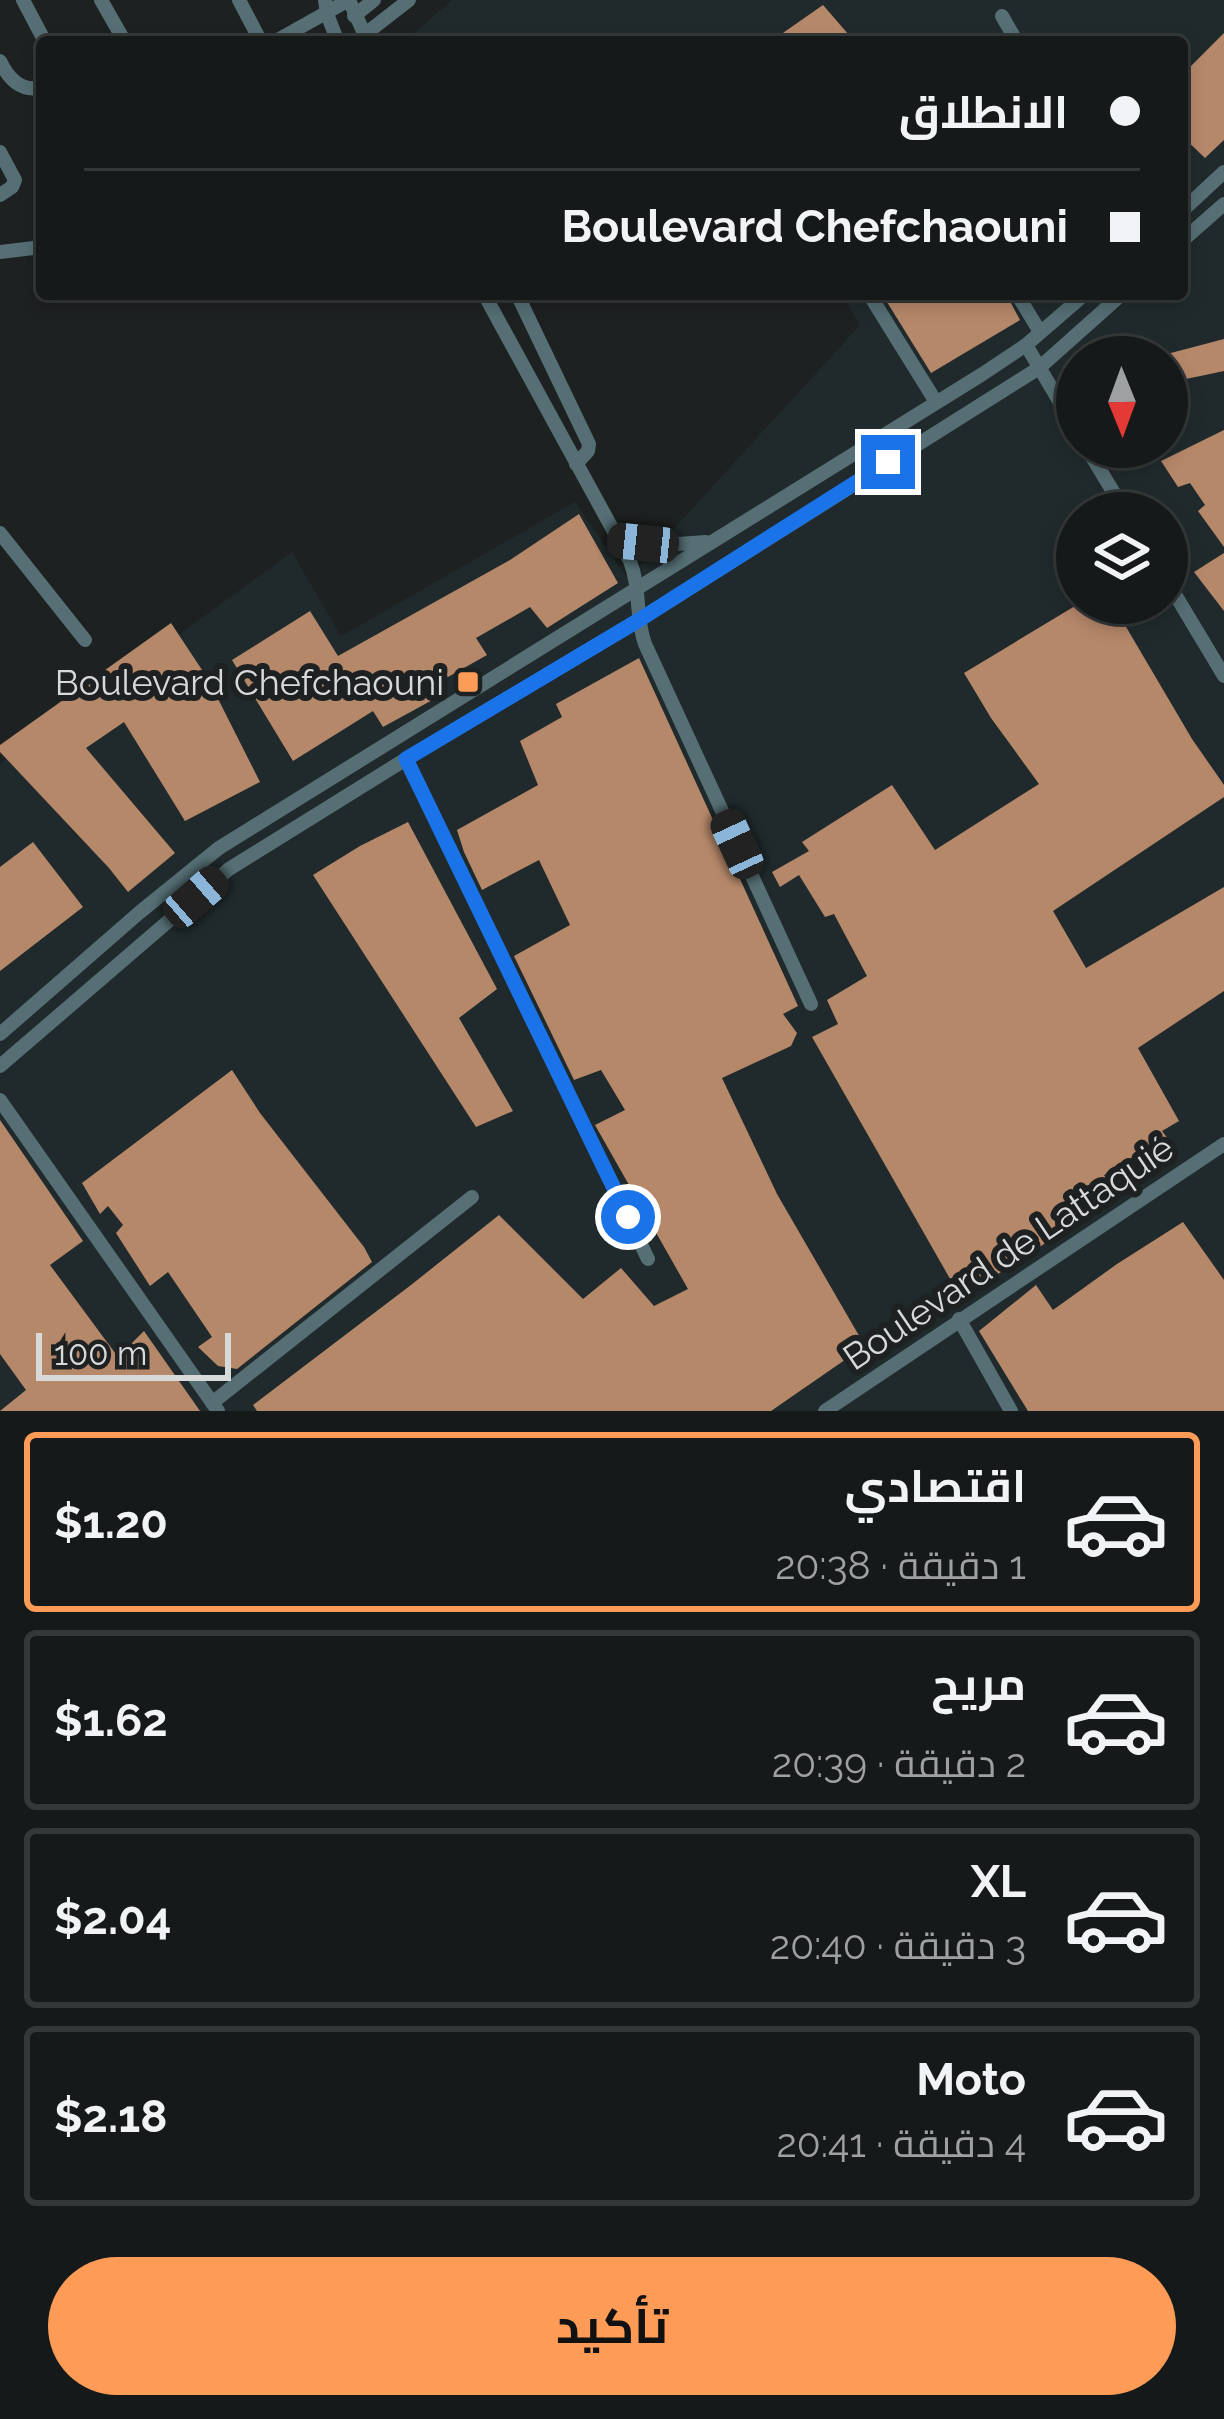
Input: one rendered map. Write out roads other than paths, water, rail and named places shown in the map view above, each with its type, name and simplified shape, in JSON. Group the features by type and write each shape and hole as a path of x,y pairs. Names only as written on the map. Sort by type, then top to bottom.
{"street":[{"path":"22,0 42,36"},
{"path":"101,0 122,36"},
{"path":"239,0 258,36"},
{"path":"283,36 326,7 351,8 374,0"},
{"path":"368,36 409,0"},
{"path":"326,7 336,36"},
{"path":"1002,16 1014,36"},
{"path":"0,61 14,82 36,87"},
{"path":"0,152 15,180 0,195"},
{"path":"1188,205 1224,172"},
{"path":"1188,236 1224,204"},
{"path":"0,252 36,248"},
{"path":"487,300 634,572 645,644 811,1004"},
{"path":"520,300 589,444 576,464"},
{"path":"873,300 936,402"},
{"path":"1024,300 1042,331"},
{"path":"0,1034 219,848 1026,345 1077,300"},
{"path":"0,1066 230,869 639,620 1039,368 1115,300"},
{"path":"1026,345 1056,396"},
{"path":"836,464 850,486"},
{"path":"0,533 85,640"},
{"path":"618,541 712,542"},
{"path":"1188,616 1224,676"},
{"path":"406,759 648,1259"},
{"path":"0,1100 215,1407 472,1197"},
{"name":"Boulevard de Lattaquié","path":"825,1411 1224,1144"},
{"path":"959,1319 1011,1411"}],"place":[{"name":"Boulevard Chefchaouni","path":"468,682"}]}
